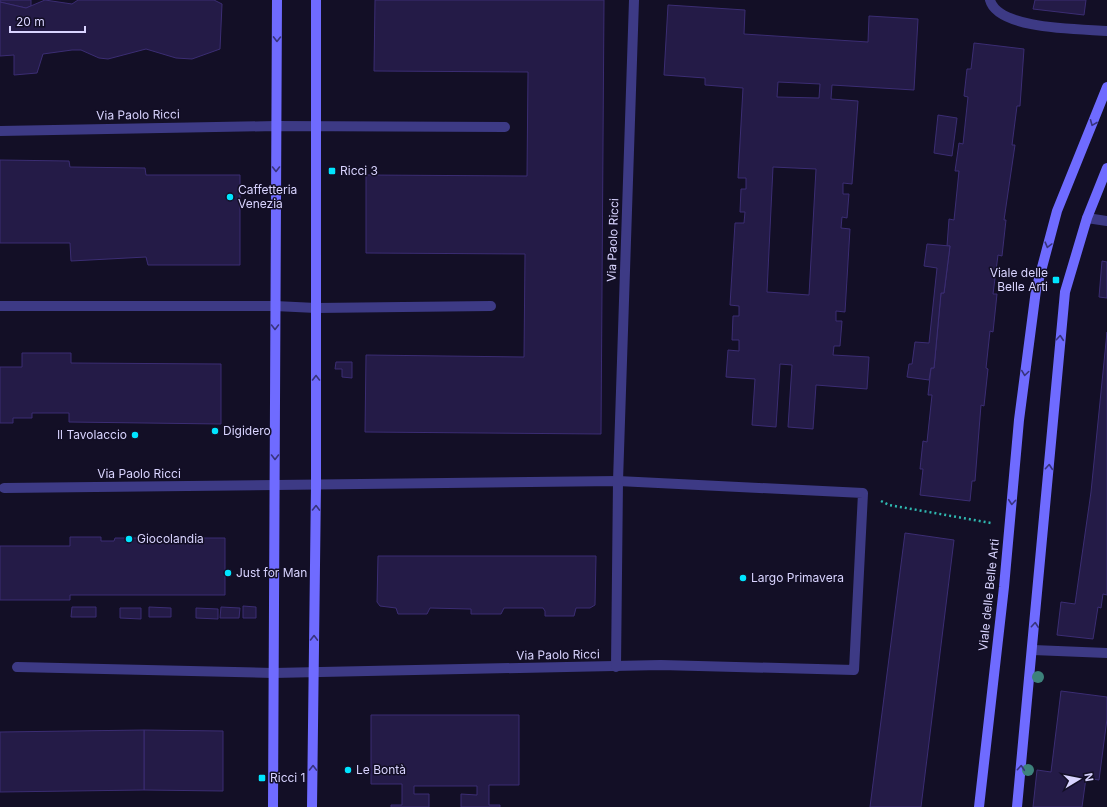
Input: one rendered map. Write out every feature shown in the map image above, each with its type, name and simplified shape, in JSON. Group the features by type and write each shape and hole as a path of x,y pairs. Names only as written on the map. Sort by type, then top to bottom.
{"street":[{"path":"273,807 277,0"},
{"path":"312,807 316,485 316,0"},
{"name":"Via Paolo Ricci","path":"17,668 273,673 616,667 618,481 634,0"},
{"path":"990,0 991,4 1002,16 1023,24 1107,31"},
{"name":"Viale delle Belle Arti","path":"979,807 1019,420 1036,290 1057,211 1107,86"},
{"name":"Via Paolo Ricci","path":"0,131 276,126 505,127"},
{"path":"1017,807 1033,650 1064,292 1087,218 1107,168"},
{"path":"1087,218 1107,221"},
{"path":"0,306 275,306 316,308 491,306"},
{"path":"616,667 661,665 854,670 863,493 618,481"},
{"name":"Via Paolo Ricci","path":"4,488 618,481"},
{"path":"1033,650 1107,653"}],"path":[{"path":"863,493 889,505 1009,527"}],"building":[{"path":"0,0 31,0 31,6 26,8 0,2"},
{"path":"45,0 72,4 78,0 214,0 222,4 220,49 192,59 176,58 146,49 108,59 99,58 81,50 72,50 43,54 37,73 14,75 14,55 0,56 0,2 26,8"},
{"path":"375,0 604,0 601,434 365,432 366,355 524,357 525,254 366,253 366,175 527,176 528,72 374,71"},
{"path":"1035,0 1086,0 1084,15 1033,9"},
{"path":"668,5 745,10 744,34 868,42 869,16 918,19 914,90 832,85 831,99 858,101 852,184 843,183 843,194 849,194 847,218 842,217 841,228 850,229 845,312 836,311 836,321 842,321 840,346 834,346 833,355 869,357 867,389 816,385 813,429 788,427 792,365 780,364 776,427 752,425 755,379 726,377 728,350 739,351 739,340 732,340 733,316 739,316 739,306 730,305 735,223 744,223 745,212 740,212 741,189 746,189 746,178 738,178 743,88 705,85 705,78 664,75","holes":["778,82 820,84 819,98 777,97","773,167 816,169 809,295 767,292"]},
{"path":"974,43 1024,49 1020,106 1017,106 1012,145 1015,145 1004,220 1006,220 1002,256 998,255 993,294 997,294 993,332 990,331 984,406 981,405 975,481 972,481 970,501 920,495 923,469 920,469 923,441 927,442 932,395 928,395 931,368 934,368 941,293 944,293 950,246 947,246 949,219 954,220 959,171 955,171 959,143 963,144 968,97 964,96 967,69 971,69"},
{"path":"938,115 957,118 952,156 934,153"},
{"path":"0,160 69,161 70,167 145,168 146,175 240,175 240,265 148,265 146,257 71,261 70,243 0,243"},
{"path":"927,244 950,246 944,293 941,293 934,368 931,368 929,380 907,377 909,364 912,364 915,342 929,343 937,268 924,266"},
{"path":"1102,261 1107,262 1107,298 1099,297"},
{"path":"1107,332 1107,595 1103,594 1101,608 1098,607 1093,639 1057,635 1061,602 1075,604 1091,492"},
{"path":"22,353 71,353 71,363 221,364 221,424 69,422 69,413 32,413 32,418 13,418 13,423 0,423 0,367 22,367"},
{"path":"336,362 352,362 352,378 342,377 342,369 335,369"},
{"path":"905,533 954,540 921,807 870,807"},
{"path":"70,537 101,537 101,541 114,541 115,538 225,538 225,595 70,595 70,600 0,600 0,546 70,546"},
{"path":"378,556 596,556 595,605 590,608 576,608 574,616 545,616 545,611 543,608 504,608 501,614 471,614 471,609 430,608 427,614 398,614 396,608 380,606 377,602"},
{"path":"243,606 256,607 256,618 243,618"},
{"path":"72,607 96,607 96,617 71,617"},
{"path":"149,607 171,608 171,617 149,617"},
{"path":"221,607 240,608 239,618 220,618"},
{"path":"120,608 141,608 141,619 120,618"},
{"path":"196,608 218,609 218,619 196,618"},
{"path":"1061,691 1107,697 1107,719 1099,780 1086,778 1082,807 1033,807 1037,770 1051,772"},
{"path":"371,715 519,715 519,785 489,785 489,805 500,805 500,807 461,807 461,794 477,795 477,786 414,786 414,794 429,794 429,807 391,807 391,805 402,805 402,784 371,784"},
{"path":"144,730 223,731 223,791 144,790"},
{"path":"144,730 144,790 0,792 0,732"}],"place":[{"name":"Ricci 3","path":"332,171"},
{"name":"Caffetteria Venezia","path":"230,197"},
{"name":"Viale delle Belle Arti","path":"1056,280"},
{"name":"Digidero","path":"215,431"},
{"name":"Il Tavolaccio","path":"135,435"},
{"name":"Giocolandia","path":"129,539"},
{"name":"Just for Man","path":"228,573"},
{"name":"Largo Primavera","path":"743,578"},
{"name":"Le Bontà","path":"348,770"},
{"name":"Ricci 1","path":"262,778"}]}
